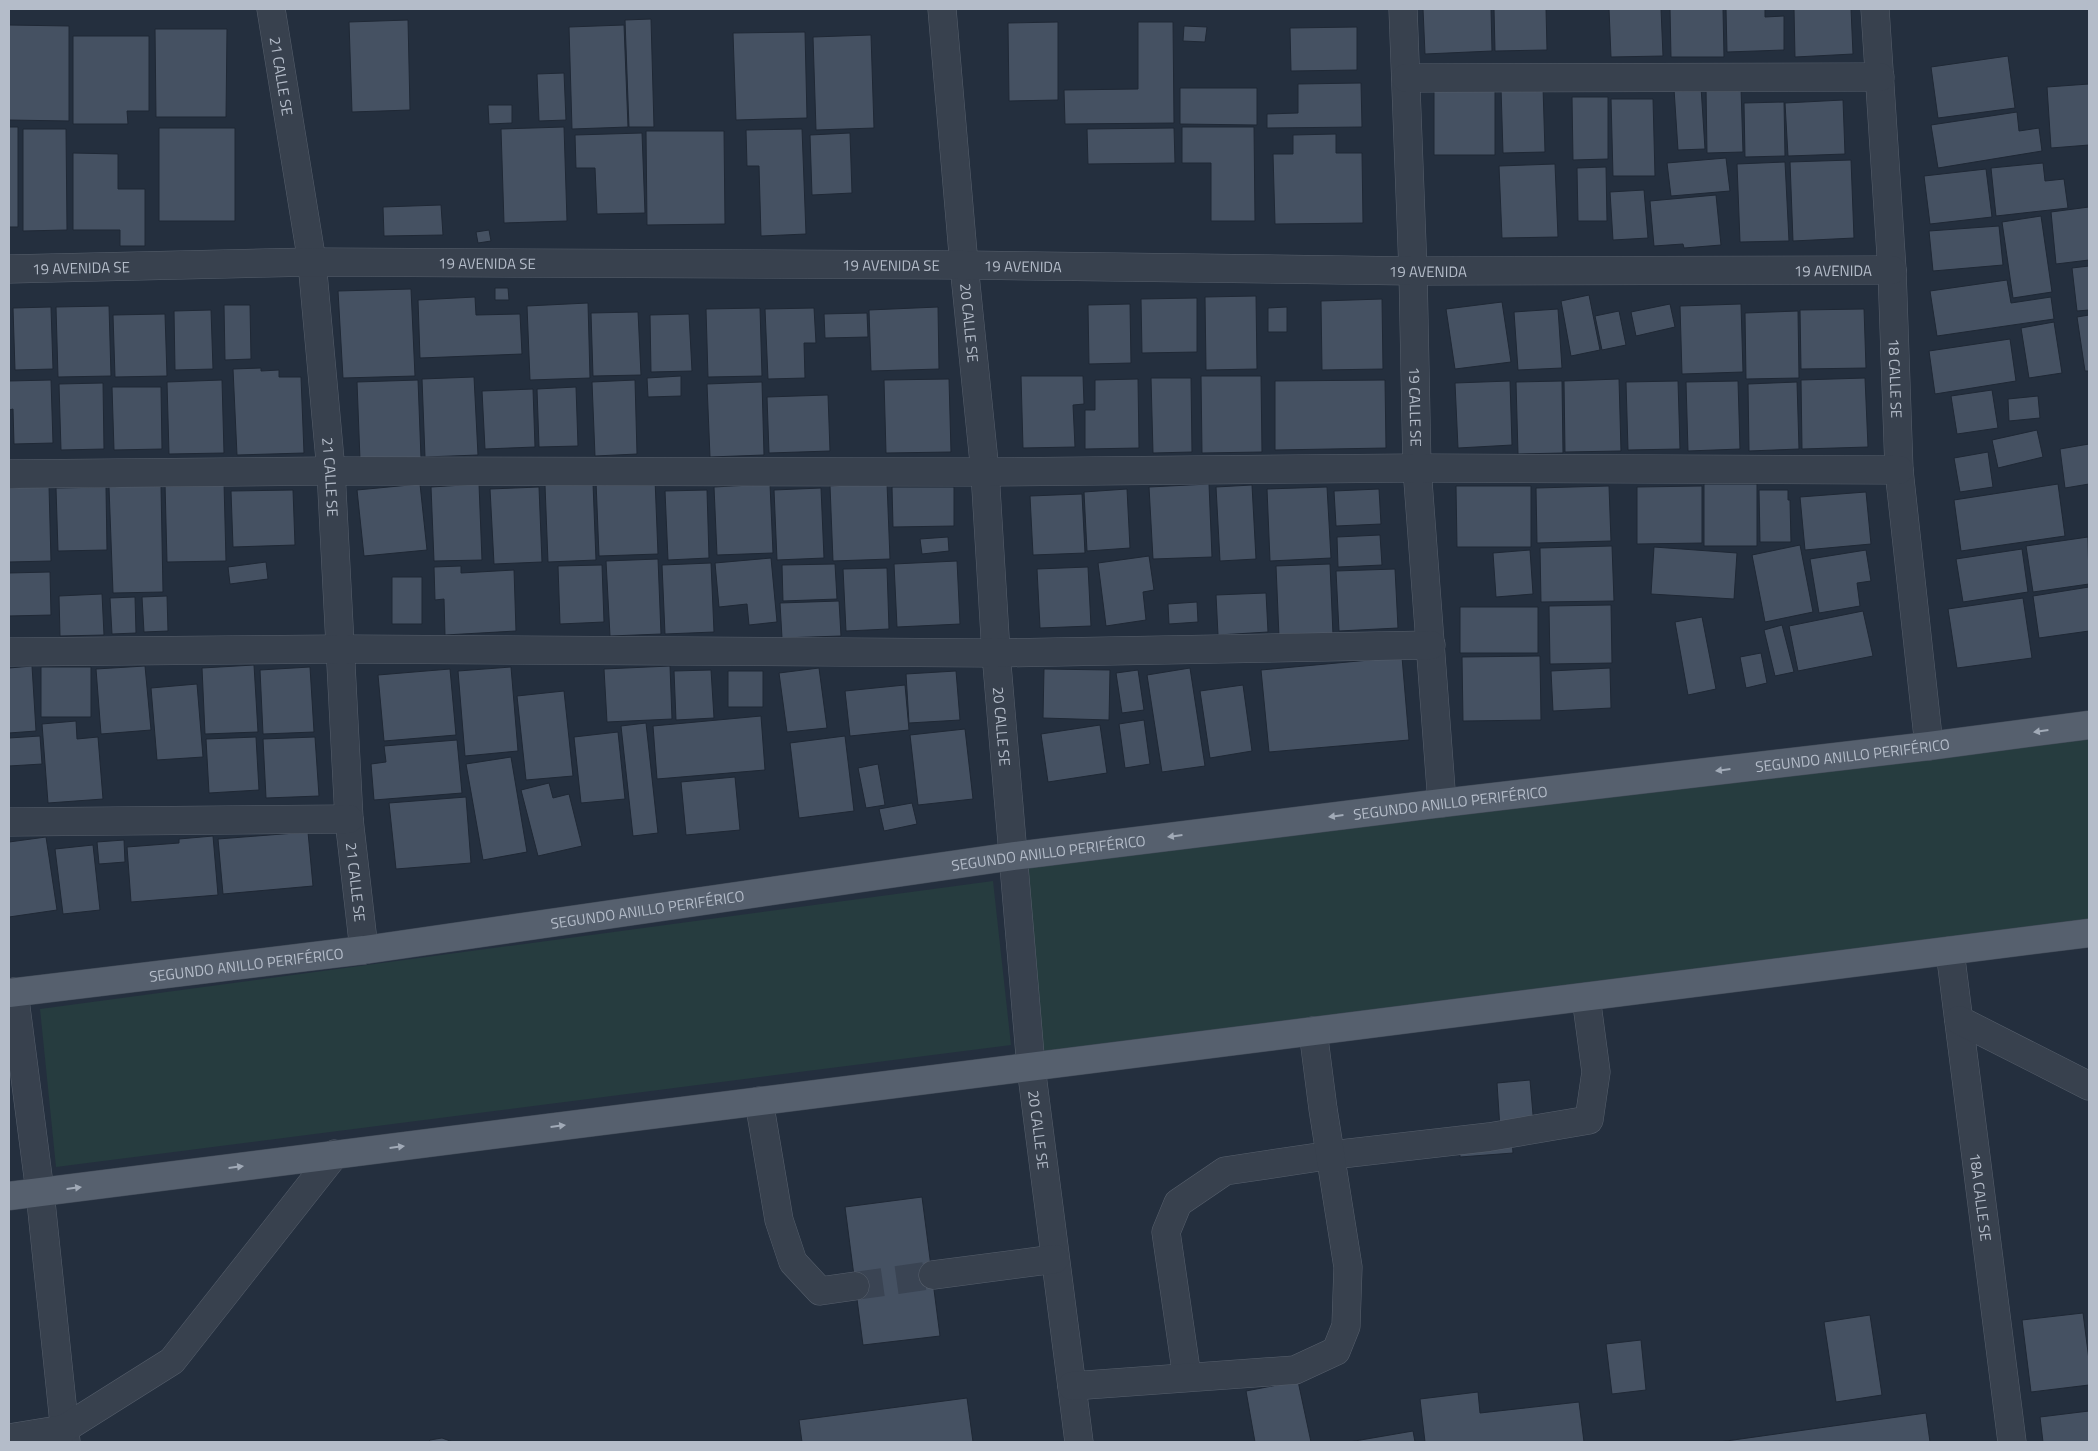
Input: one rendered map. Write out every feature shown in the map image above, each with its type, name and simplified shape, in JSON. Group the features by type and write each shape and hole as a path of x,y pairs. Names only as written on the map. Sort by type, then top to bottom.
{"main road":[{"name":"SEGUNDO ANILLO PERIFÉRICO","path":"12,992 364,950 1014,856 2089,725"},
{"path":"9,1196 2089,933"}],"street":[{"name":"21 CALLE SE","path":"271,9 312,262 331,471 349,819 364,950"},
{"name":"20 CALLE SE","path":"942,9 964,265 985,472 996,653 1031,1067 1079,1442"},
{"name":"19 CALLE SE","path":"1403,9 1413,271 1417,468 1442,803"},
{"name":"18 CALLE SE","path":"1876,9 1892,270 1899,470 1929,746"},
{"path":"1406,78 1880,77"},
{"name":"19 AVENIDA SE","path":"9,269 312,262 964,265"},
{"name":"19 AVENIDA","path":"964,265 1413,271 1892,270"},
{"path":"9,474 331,471 985,472 1417,468 1899,470"},
{"path":"9,652 341,649 996,653 1431,645"},
{"path":"9,822 349,819"},
{"name":"18A CALLE SE","path":"1950,951 2012,1442"},
{"path":"12,992 40,1192 65,1435"},
{"path":"1187,1377 1166,1232 1178,1202 1225,1172 1332,1156 1489,1137 1589,1120 1596,1072 1586,997"},
{"path":"1959,1020 2089,1086"},
{"path":"1072,1386 1295,1370 1336,1351 1346,1326 1348,1267 1332,1156 1323,1109 1313,1031"},
{"path":"759,1101 779,1220 793,1262 820,1291 856,1286"},
{"path":"9,1438 65,1435 172,1361 335,1154"},
{"path":"933,1275 1055,1259"}],"green space":[{"path":"2089,724 2089,931 1037,1058 1023,862"},
{"path":"993,881 1011,1045 56,1167 40,1009"}],"building":[{"path":"1423,9 1491,9 1492,51 1425,54"},
{"path":"1494,9 1546,9 1547,50 1495,51"},
{"path":"1609,9 1661,9 1663,56 1611,57"},
{"path":"1670,9 1723,9 1724,57 1671,57"},
{"path":"1726,9 1765,9 1765,17 1784,16 1784,50 1727,52"},
{"path":"1794,9 1851,9 1853,54 1795,57"},
{"path":"651,19 654,127 629,127 625,20"},
{"path":"408,20 410,110 352,112 349,22"},
{"path":"1058,22 1058,100 1009,101 1008,23"},
{"path":"1138,22 1173,22 1174,123 1065,124 1064,90 1138,89"},
{"path":"9,25 69,26 69,121 9,120"},
{"path":"624,25 628,127 572,129 569,27"},
{"path":"1184,26 1207,27 1205,42 1183,41"},
{"path":"1357,27 1357,70 1291,71 1290,28"},
{"path":"155,29 227,29 226,117 156,117"},
{"path":"805,32 807,118 736,120 733,33"},
{"path":"871,35 874,128 816,130 813,37"},
{"path":"73,36 149,36 149,111 127,111 128,124 73,124"},
{"path":"2008,56 2015,108 1938,118 1931,67"},
{"path":"564,73 566,120 539,121 537,74"},
{"path":"1361,83 1362,127 1267,128 1267,114 1298,113 1298,84"},
{"path":"2089,84 2089,145 2051,148 2047,87"},
{"path":"1543,87 1545,152 1503,153 1501,88"},
{"path":"1701,87 1705,149 1678,150 1674,89"},
{"path":"1180,88 1257,88 1257,125 1180,124"},
{"path":"1706,88 1741,88 1743,152 1707,153"},
{"path":"1434,90 1495,90 1495,155 1434,155"},
{"path":"1572,97 1608,97 1608,159 1573,160"},
{"path":"1611,99 1653,99 1655,176 1613,176"},
{"path":"1843,100 1845,154 1788,156 1785,103"},
{"path":"1784,102 1785,156 1745,157 1744,103"},
{"path":"488,105 512,105 512,123 489,124"},
{"path":"2017,112 2019,131 2039,128 2042,151 1938,168 1931,125"},
{"path":"9,127 18,127 18,227 9,227"},
{"path":"564,127 567,221 504,223 501,129"},
{"path":"1182,127 1254,127 1255,221 1211,221 1211,163 1182,163"},
{"path":"159,128 235,128 235,221 159,221"},
{"path":"1174,128 1175,163 1088,164 1087,129"},
{"path":"23,129 66,129 67,230 23,231"},
{"path":"802,129 806,234 761,236 759,166 747,166 746,130"},
{"path":"646,131 724,131 725,224 647,225"},
{"path":"642,133 645,213 597,214 595,168 576,168 575,135"},
{"path":"850,133 852,193 812,195 810,135"},
{"path":"1336,134 1336,153 1362,153 1363,223 1275,224 1273,154 1293,154 1293,135"},
{"path":"73,153 118,154 118,189 145,189 145,246 120,246 120,230 73,230"},
{"path":"1726,158 1730,191 1671,196 1667,163"},
{"path":"1851,160 1854,238 1793,241 1790,162"},
{"path":"1785,162 1789,241 1740,242 1737,164"},
{"path":"2043,163 2045,181 2064,179 2068,208 1996,216 1991,168"},
{"path":"1555,164 1558,237 1502,238 1499,166"},
{"path":"1606,167 1607,221 1578,221 1577,168"},
{"path":"1986,169 1992,217 1930,224 1924,176"},
{"path":"1644,190 1648,238 1613,240 1610,192"},
{"path":"1716,195 1721,245 1684,248 1683,244 1654,246 1650,201"},
{"path":"441,205 443,235 384,236 383,207"},
{"path":"2089,207 2089,260 2056,264 2051,212"},
{"path":"2041,216 2052,292 2013,298 2002,222"},
{"path":"1999,226 2003,265 1933,271 1929,231"},
{"path":"489,230 491,241 478,243 476,232"},
{"path":"2089,266 2089,310 2077,311 2072,268"},
{"path":"2007,280 2011,303 2051,297 2054,319 1937,336 1930,291"},
{"path":"495,288 508,288 509,300 495,300"},
{"path":"411,289 415,376 343,378 338,291"},
{"path":"1589,295 1600,350 1571,356 1561,301"},
{"path":"1256,296 1257,369 1206,370 1205,297"},
{"path":"475,297 476,315 520,314 522,354 420,358 418,300"},
{"path":"1197,298 1197,352 1142,353 1141,299"},
{"path":"1382,299 1383,369 1322,370 1321,301"},
{"path":"1502,302 1511,362 1455,369 1446,309"},
{"path":"588,303 590,378 530,380 527,306"},
{"path":"1130,304 1131,363 1089,364 1088,305"},
{"path":"1670,304 1675,327 1636,336 1631,312"},
{"path":"1741,304 1743,372 1682,374 1680,306"},
{"path":"224,305 250,305 251,359 225,360"},
{"path":"109,306 111,376 58,377 56,307"},
{"path":"51,307 53,369 15,370 13,308"},
{"path":"938,307 939,369 871,371 869,310"},
{"path":"1287,307 1287,332 1268,332 1268,308"},
{"path":"760,308 762,376 708,377 706,309"},
{"path":"814,308 816,343 804,343 805,378 768,379 765,309"},
{"path":"1558,309 1562,368 1518,370 1514,312"},
{"path":"1864,309 1866,368 1801,369 1800,310"},
{"path":"211,310 213,369 175,370 174,311"},
{"path":"1619,311 1626,345 1602,350 1595,316"},
{"path":"1798,311 1799,378 1746,379 1745,313"},
{"path":"638,312 641,375 593,376 591,313"},
{"path":"867,313 868,337 825,338 824,314"},
{"path":"165,314 167,376 115,377 113,315"},
{"path":"689,314 692,371 651,372 650,315"},
{"path":"2089,315 2089,371 2085,371 2077,317"},
{"path":"2054,322 2062,373 2029,378 2021,328"},
{"path":"2010,339 2016,381 1935,394 1929,351"},
{"path":"261,368 261,371 279,370 279,377 301,377 304,453 237,455 233,369"},
{"path":"681,376 681,396 648,397 647,378"},
{"path":"1021,376 1083,376 1084,404 1073,405 1075,447 1023,448"},
{"path":"1201,376 1261,376 1262,452 1202,453"},
{"path":"474,377 478,455 425,457 422,379"},
{"path":"1151,378 1191,378 1192,452 1153,453"},
{"path":"1865,378 1868,447 1802,449 1801,380"},
{"path":"949,379 951,452 886,453 884,380"},
{"path":"1138,379 1139,448 1085,449 1085,410 1095,410 1095,380"},
{"path":"1619,379 1621,451 1565,452 1564,381"},
{"path":"51,380 53,443 14,444 13,409 9,410 9,381"},
{"path":"222,380 224,453 169,454 167,382"},
{"path":"418,380 421,458 360,460 357,382"},
{"path":"635,380 637,454 595,456 592,382"},
{"path":"1385,380 1386,448 1275,450 1275,381"},
{"path":"1510,381 1512,445 1458,448 1455,383"},
{"path":"1562,381 1563,453 1518,454 1516,382"},
{"path":"1678,381 1680,449 1628,450 1626,382"},
{"path":"1738,381 1740,449 1688,451 1686,382"},
{"path":"762,382 764,455 710,457 707,384"},
{"path":"1797,382 1799,449 1749,451 1748,384"},
{"path":"103,383 104,449 61,450 59,384"},
{"path":"112,387 161,387 162,449 114,450"},
{"path":"576,387 578,446 539,447 537,389"},
{"path":"533,389 535,447 485,449 482,391"},
{"path":"1992,390 1998,428 1957,434 1951,396"},
{"path":"828,395 830,451 769,453 767,397"},
{"path":"2038,396 2040,418 2009,421 2008,399"},
{"path":"2037,430 2043,457 1998,468 1992,440"},
{"path":"2089,444 2089,484 2065,488 2060,449"},
{"path":"1988,452 1993,487 1960,492 1954,458"},
{"path":"655,479 658,554 599,556 596,481"},
{"path":"224,482 226,561 167,562 165,483"},
{"path":"593,483 596,560 548,562 545,485"},
{"path":"887,483 890,559 833,561 830,486"},
{"path":"420,484 427,550 364,556 357,490"},
{"path":"479,484 482,560 434,561 431,487"},
{"path":"770,484 773,553 717,555 714,487"},
{"path":"1209,484 1212,557 1153,559 1149,487"},
{"path":"1704,484 1757,484 1757,546 1704,546"},
{"path":"2058,484 2065,536 1961,551 1954,500"},
{"path":"161,485 163,592 113,593 109,487"},
{"path":"1252,485 1256,559 1220,561 1216,487"},
{"path":"49,486 51,561 9,562 9,488"},
{"path":"1456,486 1531,486 1531,547 1457,547"},
{"path":"1609,486 1611,541 1537,543 1536,488"},
{"path":"1702,486 1702,543 1637,544 1637,487"},
{"path":"106,487 107,550 58,551 56,488"},
{"path":"539,487 542,562 494,564 490,489"},
{"path":"892,487 954,487 954,526 893,527"},
{"path":"1327,487 1331,558 1270,561 1267,489"},
{"path":"821,488 824,558 777,560 774,490"},
{"path":"1127,489 1130,548 1087,551 1084,492"},
{"path":"1379,489 1381,524 1336,526 1334,491"},
{"path":"293,490 295,545 233,547 231,491"},
{"path":"707,490 709,558 668,560 665,491"},
{"path":"1759,490 1788,490 1791,542 1760,542"},
{"path":"1866,492 1871,544 1805,550 1800,497"},
{"path":"1082,494 1085,553 1033,555 1030,496"},
{"path":"1380,535 1382,565 1338,567 1337,537"},
{"path":"948,537 949,551 922,554 920,539"},
{"path":"2088,537 2089,584 2033,592 2026,546"},
{"path":"1800,545 1813,612 1765,622 1752,555"},
{"path":"1612,546 1614,601 1541,602 1540,548"},
{"path":"1654,547 1737,553 1734,599 1651,594"},
{"path":"2022,549 2028,592 1963,602 1956,559"},
{"path":"1530,550 1533,594 1496,597 1493,553"},
{"path":"1866,550 1871,581 1857,583 1860,606 1819,613 1810,559"},
{"path":"1149,556 1154,590 1143,592 1146,620 1106,626 1098,563"},
{"path":"771,558 777,622 749,625 747,604 719,607 715,563"},
{"path":"658,559 661,634 610,636 606,561"},
{"path":"957,561 960,624 897,627 894,564"},
{"path":"266,562 268,579 230,584 228,567"},
{"path":"711,563 714,632 665,634 662,565"},
{"path":"835,564 837,599 783,601 782,565"},
{"path":"1330,564 1333,635 1279,637 1276,566"},
{"path":"602,565 604,622 560,624 558,566"},
{"path":"461,566 461,573 514,570 516,631 445,635 444,599 435,600 434,567"},
{"path":"1088,567 1091,626 1040,628 1037,569"},
{"path":"887,568 889,629 846,631 843,569"},
{"path":"1395,569 1398,628 1339,631 1336,571"},
{"path":"50,572 51,615 9,616 9,573"},
{"path":"392,577 422,577 422,624 392,624"},
{"path":"2089,587 2089,631 2039,638 2033,596"},
{"path":"1266,593 1268,632 1218,635 1216,595"},
{"path":"102,594 104,635 60,636 59,596"},
{"path":"167,596 168,631 144,632 142,597"},
{"path":"135,597 136,633 112,634 110,598"},
{"path":"2023,598 2032,658 1957,668 1948,609"},
{"path":"839,601 841,636 782,638 780,603"},
{"path":"1197,602 1198,622 1169,624 1168,604"},
{"path":"1611,605 1612,663 1550,664 1549,606"},
{"path":"1460,607 1538,607 1538,653 1460,653"},
{"path":"1863,611 1873,656 1798,671 1789,626"},
{"path":"1702,617 1716,689 1688,695 1675,622"},
{"path":"1782,625 1794,672 1775,676 1764,630"},
{"path":"1761,653 1767,683 1746,688 1740,657"},
{"path":"1540,656 1541,720 1463,721 1462,657"},
{"path":"1402,657 1409,740 1269,752 1261,670"},
{"path":"254,665 258,732 205,734 202,668"},
{"path":"32,666 36,731 9,733 9,668"},
{"path":"145,666 151,730 101,734 96,669"},
{"path":"670,666 672,719 607,722 604,669"},
{"path":"41,667 91,667 91,717 41,717"},
{"path":"310,667 314,732 263,734 260,670"},
{"path":"511,667 518,751 465,756 458,671"},
{"path":"819,668 827,728 787,732 779,673"},
{"path":"1190,668 1205,766 1162,772 1147,675"},
{"path":"1610,668 1611,708 1553,711 1551,671"},
{"path":"450,669 456,735 384,741 378,675"},
{"path":"1044,669 1110,670 1109,720 1043,718"},
{"path":"711,670 714,718 676,720 674,671"},
{"path":"1138,670 1144,710 1122,713 1116,673"},
{"path":"728,671 763,671 763,707 728,707"},
{"path":"956,671 960,720 909,723 906,674"},
{"path":"197,684 203,757 157,760 151,688"},
{"path":"905,685 909,730 850,736 845,691"},
{"path":"1243,685 1252,751 1210,758 1200,691"},
{"path":"564,691 573,776 526,780 517,696"},
{"path":"761,716 765,770 657,779 653,726"},
{"path":"1144,720 1150,764 1125,768 1119,724"},
{"path":"76,721 77,739 98,737 103,799 48,803 42,724"},
{"path":"646,723 658,833 633,836 621,726"},
{"path":"1100,725 1107,773 1048,782 1041,734"},
{"path":"965,729 973,799 918,805 910,735"},
{"path":"618,732 625,799 581,803 574,737"},
{"path":"40,736 42,764 9,766 9,738"},
{"path":"845,736 854,811 799,818 790,743"},
{"path":"256,737 259,790 209,793 206,739"},
{"path":"315,737 319,796 266,798 263,739"},
{"path":"457,740 462,793 374,800 371,764 386,762 384,746"},
{"path":"511,757 527,852 483,860 466,764"},
{"path":"878,764 885,805 866,808 858,768"},
{"path":"735,777 740,830 686,835 681,782"},
{"path":"549,783 553,798 569,794 582,846 538,856 521,790"},
{"path":"466,797 471,863 396,869 389,803"},
{"path":"912,803 917,824 884,831 879,809"},
{"path":"308,832 313,886 223,894 218,839"},
{"path":"213,836 218,895 131,902 127,847 179,843 179,839"},
{"path":"46,837 57,910 9,917 9,842"},
{"path":"124,840 125,862 99,864 97,842"},
{"path":"93,845 100,910 63,914 55,849"},
{"path":"1530,1080 1534,1126 1500,1129 1497,1083"},
{"path":"1512,1139 1513,1153 1460,1157 1459,1143"},
{"path":"922,1197 940,1336 863,1345 845,1207"},
{"path":"2083,1313 2089,1360 2089,1385 2031,1392 2022,1320"},
{"path":"1870,1315 1882,1395 1836,1402 1824,1322"},
{"path":"1641,1340 1646,1390 1612,1394 1606,1344"},
{"path":"1298,1381 1311,1442 1255,1442 1246,1391"},
{"path":"1478,1392 1480,1413 1579,1402 1584,1442 1425,1442 1420,1399"},
{"path":"967,1398 973,1442 802,1442 799,1420"},
{"path":"2089,1411 2089,1442 2043,1442 2040,1417"},
{"path":"1926,1413 1930,1442 1719,1442"},
{"path":"1413,1431 1415,1442 1349,1442"},
{"path":"442,1438 453,1442 428,1442 430,1440"}],"tunnel":[{"path":"855,1286 933,1275"}]}
